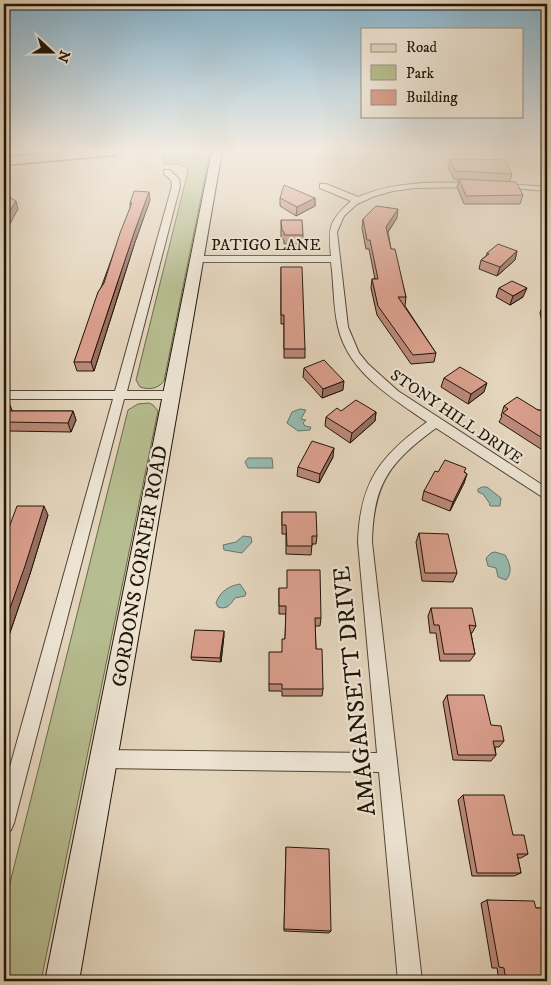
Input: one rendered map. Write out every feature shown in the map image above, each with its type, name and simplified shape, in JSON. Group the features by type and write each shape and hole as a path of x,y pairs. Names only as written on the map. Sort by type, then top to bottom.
{"street":[{"path":"4,823 173,197"},
{"name":"GORDONS CORNER ROAD","path":"62,981 208,197"},
{"path":"350,197 357,200"},
{"name":"STONY HILL DRIVE","path":"367,197 357,200 340,216 333,229 334,259 343,327 354,354 376,379 394,394 547,494"},
{"name":"PATIGO LANE","path":"197,259 334,259"},
{"path":"4,395 170,396"},
{"name":"AMAGANSETT DRIVE","path":"410,981 386,763 365,542 366,512 370,494 377,478 391,459 400,449 436,422"},
{"path":"103,759 386,763"}],"green space":[{"path":"182,197 201,197 164,381 156,387 147,388 140,387 136,380"},
{"path":"149,403 158,411 41,981 4,981 4,907 128,410 138,404"}],"water":[{"path":"300,409 306,410 301,419 306,420 303,423 305,426 311,427 310,430 298,431 287,423 292,412"},
{"path":"248,458 272,458 273,468 248,468 245,462"},
{"path":"487,487 501,498 500,506 489,505 483,494 478,492 478,489"},
{"path":"243,536 251,537 252,542 242,553 224,550 223,545 236,542"},
{"path":"495,552 505,555 508,561 510,571 506,580 498,577 496,568 488,566 486,558"},
{"path":"240,584 246,593 245,596 235,598 226,607 218,607 216,603 222,592"}],"building":[{"path":"5,197 9,197 16,201 4,221"},
{"path":"132,197 147,197 91,362 74,362 98,292 104,283 132,203 130,203"},
{"path":"313,197 315,198 297,207 280,198"},
{"path":"376,206 398,209 386,227 391,249 395,249 406,297 398,297 436,353 413,355 378,306 372,279 378,279 370,240 367,240 363,219"},
{"path":"281,220 302,220 303,235 284,235"},
{"path":"498,244 517,251 500,267 481,260 489,254 487,253"},
{"path":"281,267 302,267 305,349 284,349 284,315 281,315"},
{"path":"512,281 527,288 513,296 499,288"},
{"path":"547,301 547,317 543,304"},
{"path":"324,360 344,381 323,389 304,368"},
{"path":"460,367 487,383 471,394 444,378"},
{"path":"517,397 538,410 547,411 547,441 503,413 508,409 504,406"},
{"path":"356,400 376,412 352,433 326,417 337,408 341,411"},
{"path":"4,405 10,405 7,411 73,411 68,423 4,422"},
{"path":"312,441 334,448 320,474 298,467"},
{"path":"445,460 466,468 464,472 467,474 453,502 424,491 435,471 438,472"},
{"path":"17,506 44,506 4,625 4,557 9,544 4,544 4,541"},
{"path":"282,512 316,512 317,536 312,536 312,546 287,546 286,525 282,525"},
{"path":"419,533 448,534 457,573 425,573"},
{"path":"287,570 320,570 321,618 315,618 316,649 322,649 323,689 282,689 282,684 269,684 269,652 282,652 282,639 285,639 286,606 279,606 279,588 287,588"},
{"path":"431,608 472,608 476,626 469,625 475,654 444,654 439,625 434,625"},
{"path":"195,630 224,631 220,658 191,657"},
{"path":"447,695 484,695 491,725 501,726 504,741 493,741 496,755 458,755"},
{"path":"463,795 504,795 513,835 524,835 528,854 517,854 521,873 477,873"},
{"path":"286,847 329,849 331,931 284,929"},
{"path":"487,900 534,901 536,908 547,908 547,930 541,930 547,958 547,981 506,981 504,968 499,967"}]}
